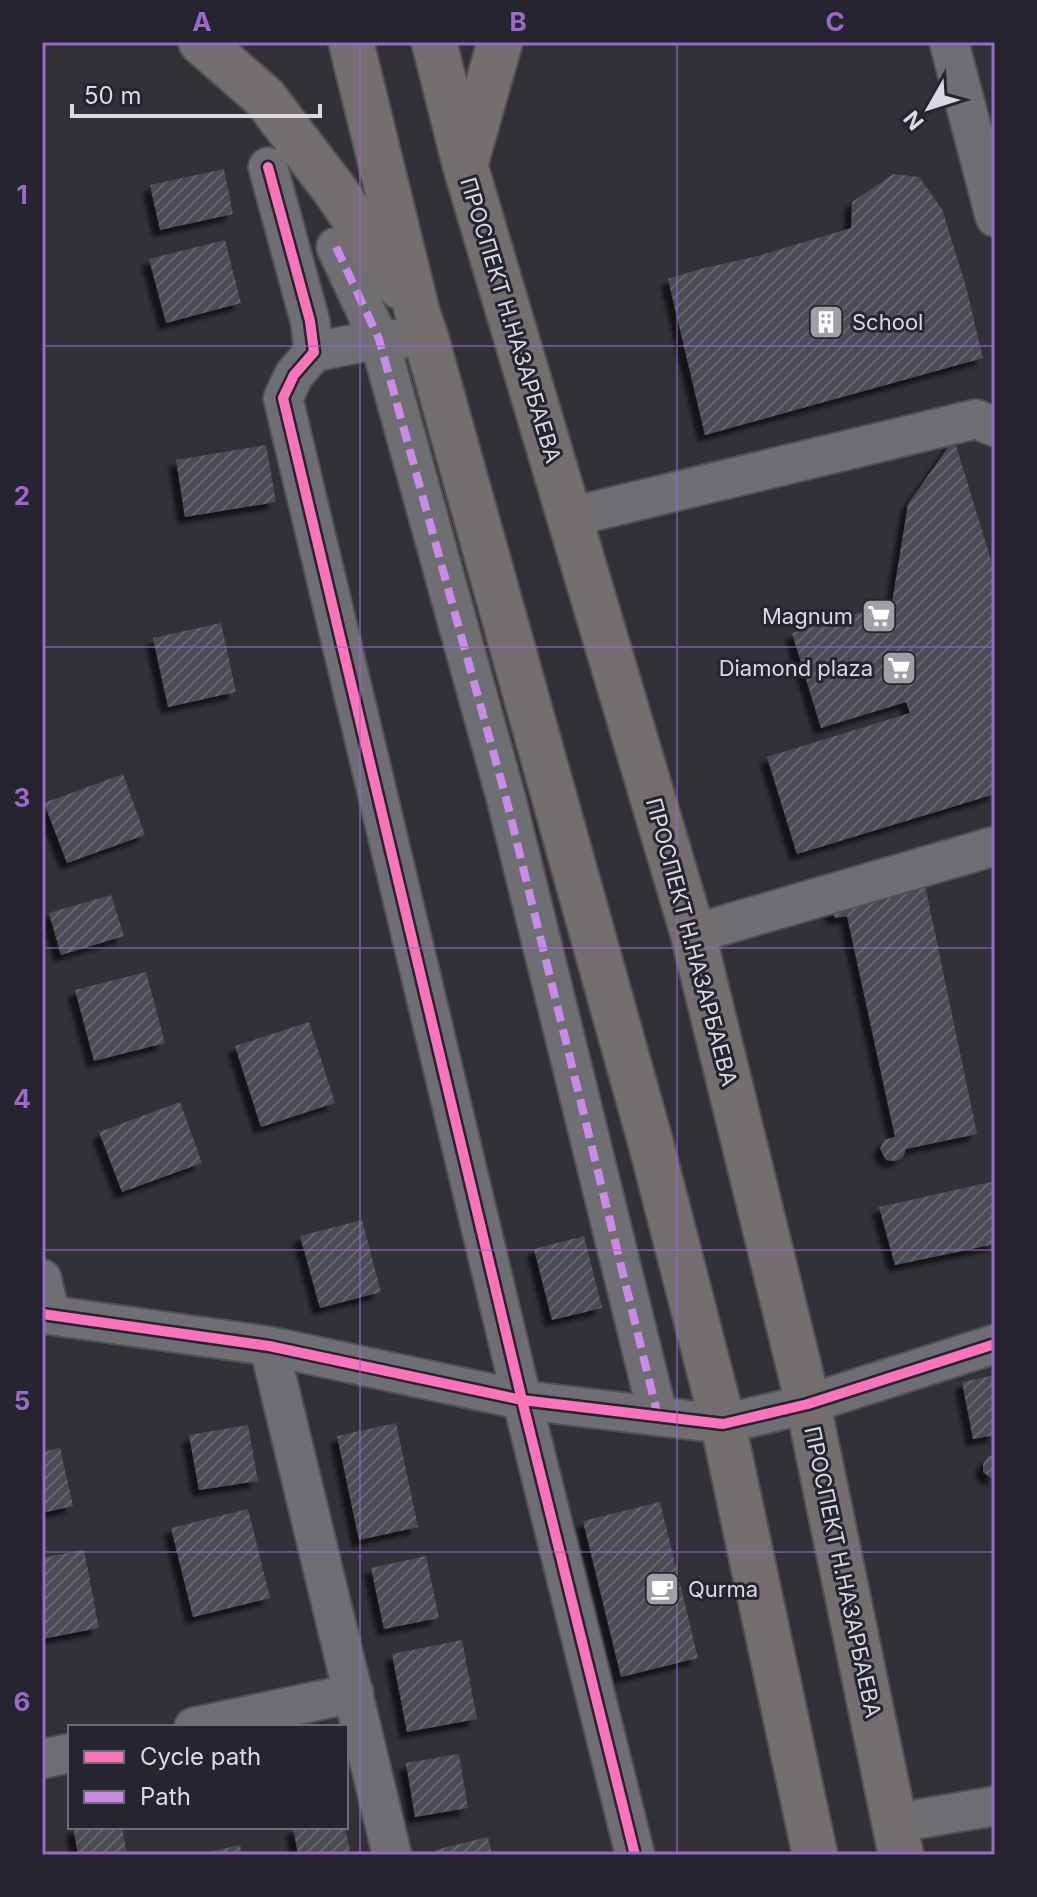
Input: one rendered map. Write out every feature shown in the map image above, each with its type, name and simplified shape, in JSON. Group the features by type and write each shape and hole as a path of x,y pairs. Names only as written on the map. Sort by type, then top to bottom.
{"main road":[{"path":"201,42 265,98 337,193 422,326"},
{"path":"351,42 422,326 651,1144 723,1424 815,1855"},
{"name":"ПРОСПЕКТ Н.НАЗАРБАЕВА","path":"434,42 465,165 693,934 808,1404 898,1839"},
{"path":"465,165 500,42"}],"street":[{"path":"949,42 989,178 995,217"},
{"path":"268,167 310,321 314,352"},
{"path":"336,247 379,339 506,798 658,1416"},
{"path":"422,326 379,339 314,352 294,375 283,398 522,1400 635,1855"},
{"path":"570,517 976,419 995,427"},
{"path":"693,934 995,846"},
{"path":"45,1302 522,1400 723,1424 808,1404 995,1344"},
{"path":"269,1346 392,1855"},
{"path":"203,1725 354,1693"},
{"path":"42,1759 68,1753"},
{"path":"898,1839 995,1806"}],"building":[{"path":"224,169 233,214 160,230 150,185"},
{"name":"School","path":"893,174 919,177 942,209 966,287 983,358 705,435 668,279 851,228 852,202"},
{"path":"225,240 241,303 166,323 149,259"},
{"name":"Diamond plaza","path":"954,439 995,573 995,794 797,854 767,757 910,713 906,702 821,728 792,633 892,603 908,504"},
{"path":"266,445 276,502 185,517 176,460"},
{"path":"221,623 236,692 168,707 153,638"},
{"path":"123,774 145,835 67,863 44,803"},
{"path":"925,885 977,1134 906,1149 903,1157 896,1161 886,1160 880,1149 884,1140 895,1137 847,916 836,918 829,911"},
{"path":"111,895 124,936 61,955 49,913"},
{"path":"146,972 165,1043 94,1061 75,990"},
{"path":"309,1022 335,1103 261,1127 235,1046"},
{"path":"180,1102 202,1163 122,1192 99,1132"},
{"path":"995,1181 995,1244 895,1265 879,1207"},
{"path":"362,1220 381,1292 320,1308 300,1236"},
{"path":"584,1236 602,1308 552,1320 534,1249"},
{"path":"995,1375 995,1435 973,1439 962,1382"},
{"path":"396,1423 418,1527 359,1540 337,1436"},
{"path":"248,1425 258,1481 199,1490 189,1435"},
{"path":"60,1448 73,1506 42,1513 42,1452"},
{"path":"989,1456 995,1456 995,1478 983,1472 983,1464"},
{"path":"660,1502 698,1658 621,1677 583,1521"},
{"path":"248,1509 270,1598 193,1617 171,1528"},
{"path":"84,1550 99,1628 42,1639 42,1558"},
{"path":"426,1556 439,1618 384,1629 371,1568"},
{"path":"462,1640 477,1719 407,1732 392,1654"},
{"path":"459,1754 468,1808 415,1817 406,1763"},
{"path":"73,1829 122,1829 127,1855 78,1855"},
{"path":"293,1829 345,1829 351,1855 298,1855"},
{"path":"488,1837 492,1855 436,1855 435,1850"},
{"path":"240,1845 242,1855 200,1855 200,1854"}],"marked path":[{"path":"336,247 379,339 506,798 658,1416"}],"cycle path":[{"path":"268,167 310,321 314,352 294,375 283,398 522,1400 635,1855"},
{"path":"42,1314 269,1346 522,1400 723,1424 808,1404 995,1344"}],"place":[{"name":"School","path":"826,322"},
{"name":"Magnum","path":"879,616"},
{"name":"Diamond plaza","path":"899,668"},
{"name":"Qurma","path":"662,1589"}]}
